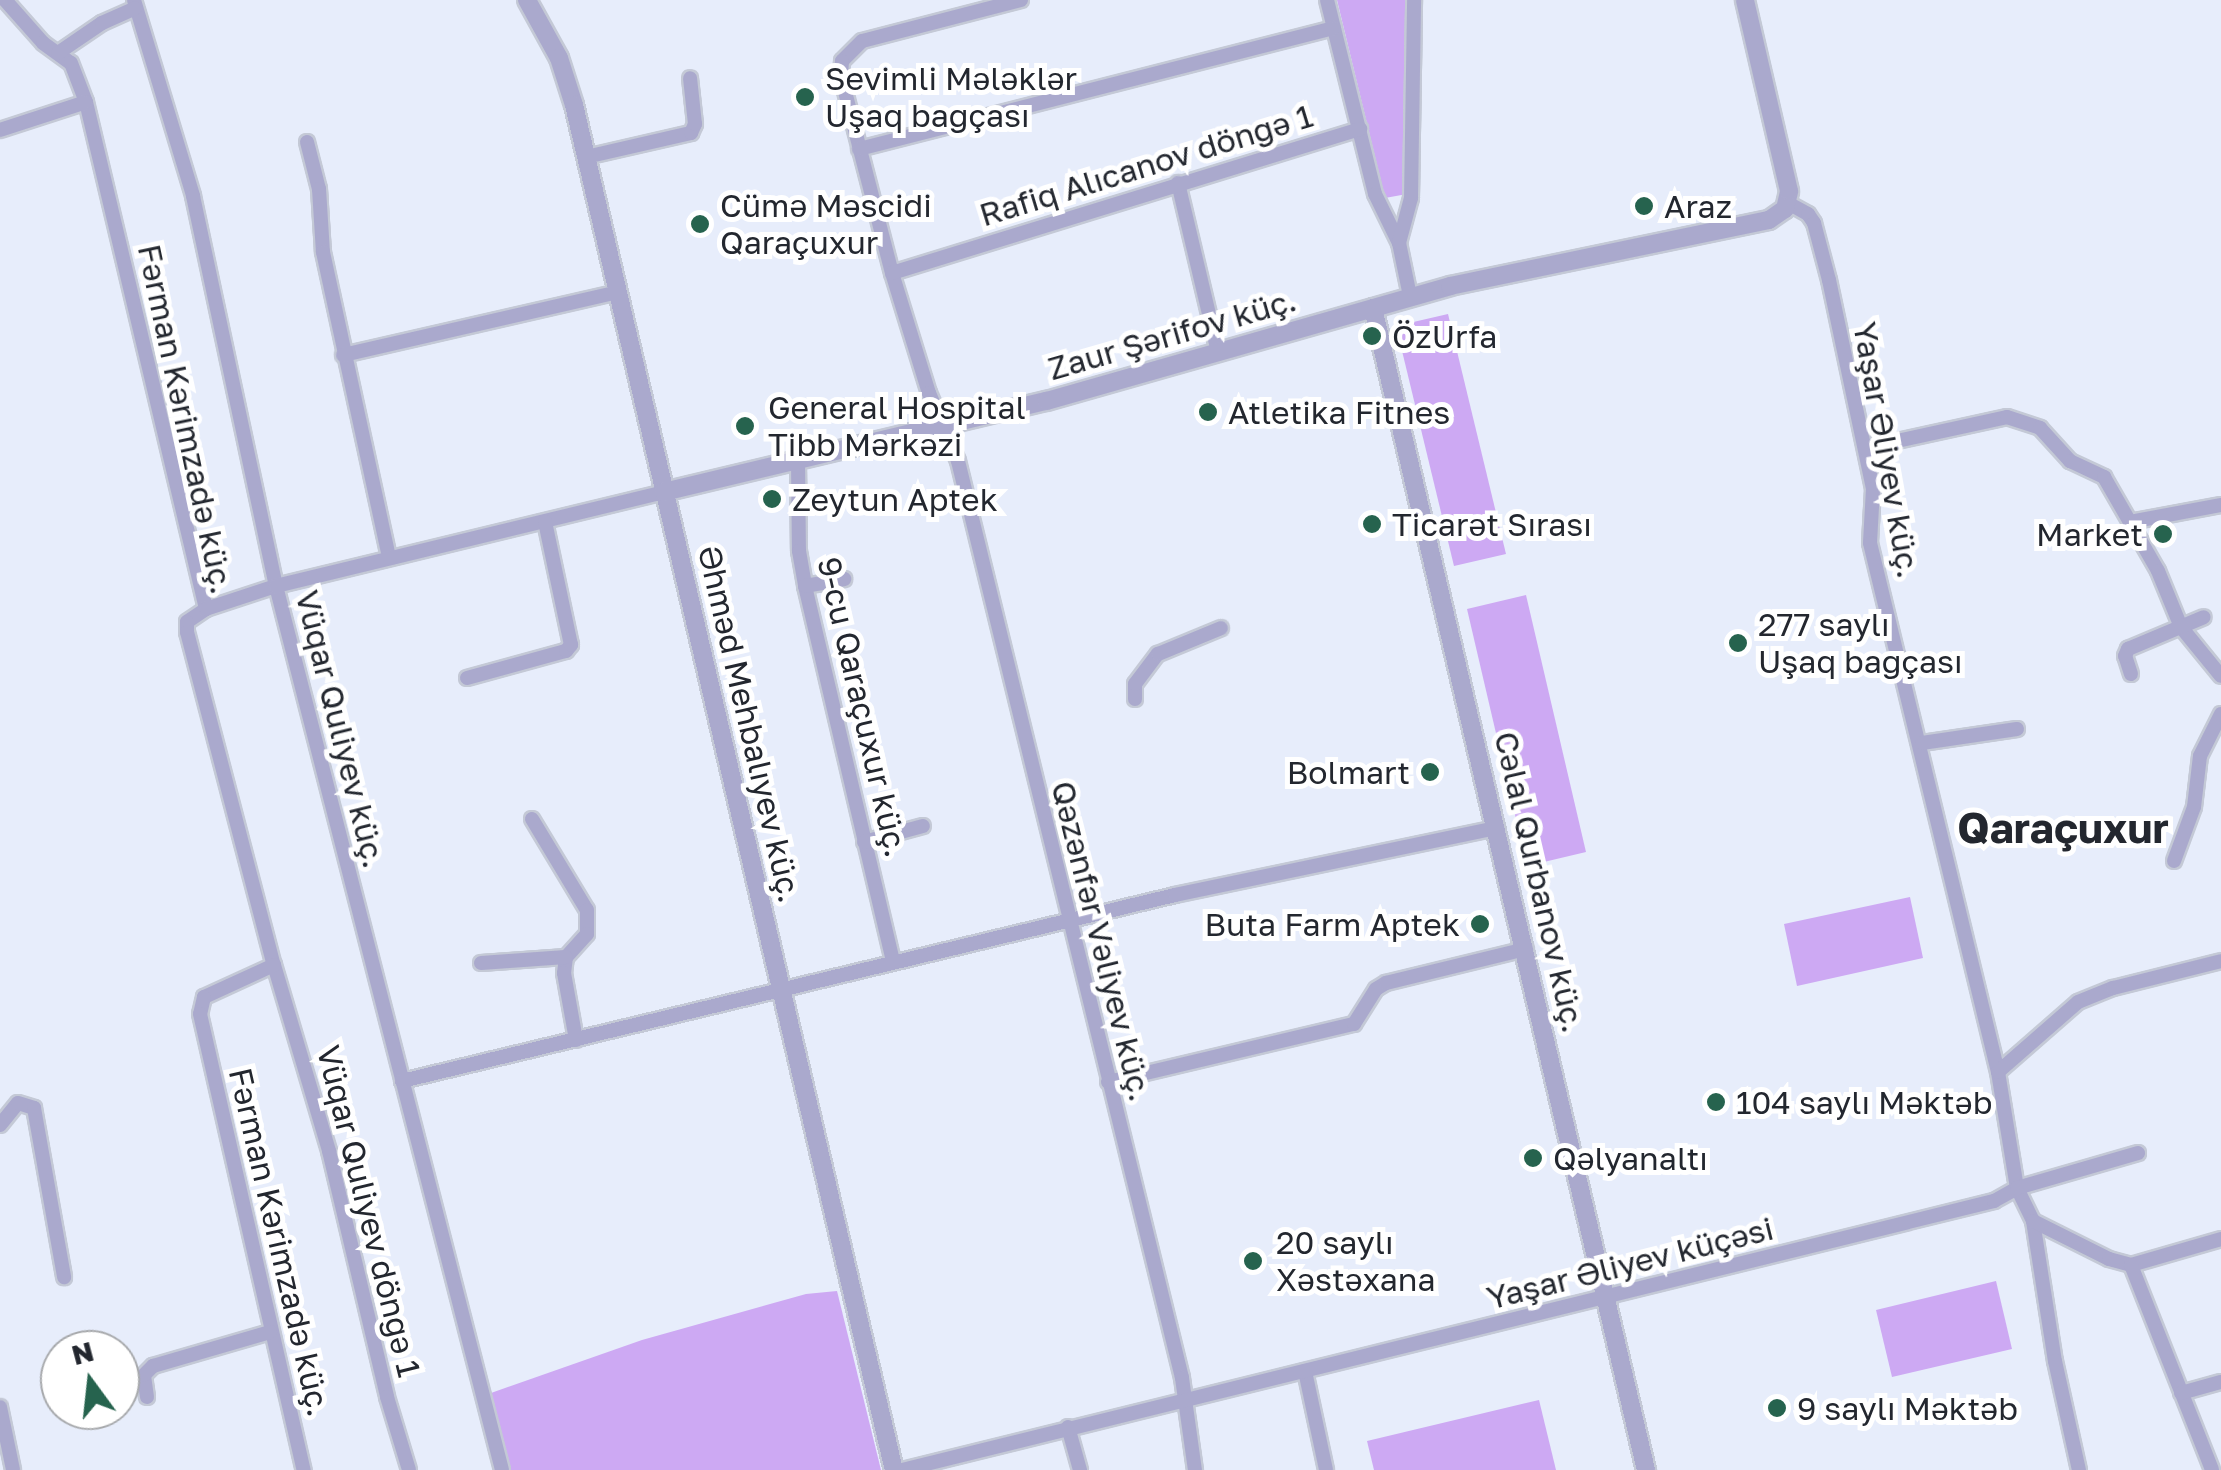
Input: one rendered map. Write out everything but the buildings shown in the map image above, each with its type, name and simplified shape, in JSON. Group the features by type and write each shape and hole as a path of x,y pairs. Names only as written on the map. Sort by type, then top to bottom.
{"street":[{"name":"Fərman Kərimzadə küç.","path":"5,0 43,44 58,53 78,75 206,609 187,622 188,632 274,965 204,997 200,1014 304,1470"},
{"name":"Əhməd Mehbalıyev küç.","path":"527,0 559,58 586,157 898,1470"},
{"name":"Qəzənfər Vəliyev küç.","path":"1021,0 862,42 842,61 841,76 892,272 958,461 1184,1400 1195,1470"},
{"path":"1327,0 1375,194 1400,243 1410,296"},
{"path":"1400,243 1411,198 1414,0"},
{"path":"1745,0 1788,203"},
{"path":"58,53 134,4"},
{"name":"Vüqar Quliyev küç.","path":"134,4 193,196 276,586 502,1470"},
{"path":"859,150 1334,28"},
{"path":"586,157 691,132 695,124 690,78"},
{"path":"0,130 86,102"},
{"name":"Rafiq Alıcanov döngə 1","path":"892,272 1360,129"},
{"path":"308,142 344,356 389,558"},
{"path":"1178,183 1218,352"},
{"name":"Zaur Şərifov küç.","path":"206,609 276,586 389,558 944,428 1410,296 1752,224 1780,213 1788,203"},
{"name":"Yaşar Əliyev küç.","path":"1788,203 1808,214 1818,234 1873,489 1870,542 1922,743 1998,1072 2018,1188 2034,1221 2055,1362 2079,1470"},
{"path":"344,356 618,292"},
{"name":"Cəlal Qurbanov küç.","path":"1373,308 1646,1470"},
{"path":"1865,448 1984,420 2017,420 2040,428 2070,461 2097,470 2130,522 2181,627 2221,676"},
{"name":"9-cu Qaraçuxur küç.","path":"798,461 799,551 805,586 893,962"},
{"path":"2130,522 2221,505"},
{"path":"467,678 566,651 572,645 546,522"},
{"path":"805,586 844,578"},
{"path":"2131,674 2124,656 2128,649 2204,616"},
{"path":"1136,699 1135,684 1158,654 1221,628"},
{"path":"2174,861 2194,807 2200,756 2221,714"},
{"path":"1922,743 2017,729"},
{"path":"532,820 587,910 587,934 566,957 565,985 576,1040"},
{"path":"864,842 923,826"},
{"path":"402,1080 1069,920 1497,828"},
{"path":"1108,1082 1354,1024 1376,989 1386,983 1526,949"},
{"path":"481,962 566,957"},
{"path":"1998,1072 2087,998 2221,961"},
{"name":"Vüqar Quliyev döngə 1","path":"274,965 330,1150 387,1397 409,1470"},
{"path":"0,1125 18,1103 34,1108 64,1276"},
{"name":"Yaşar Əliyev küçəsi","path":"898,1470 1994,1201 2018,1188 2138,1153"},
{"path":"2034,1221 2109,1259 2131,1265 2221,1239"},
{"path":"2131,1265 2212,1470"},
{"path":"147,1397 144,1375 153,1366 270,1332"},
{"path":"1304,1371 1326,1470"},
{"path":"2181,1393 2221,1382"},
{"path":"0,1407 13,1470"},
{"path":"1068,1427 1080,1470"}],"shaded area":[{"path":"1337,0 1407,0 1407,194 1385,198"},
{"path":"1448,314 1506,554 1454,566 1396,326"},
{"path":"1526,595 1586,852 1527,866 1467,609"},
{"path":"1910,897 1923,958 1797,986 1784,924"},
{"path":"1996,1281 2012,1349 1892,1377 1876,1310"},
{"path":"837,1291 881,1470 510,1470 491,1393 642,1340 806,1294"},
{"path":"1539,1400 1556,1470 1374,1470 1367,1441"}],"place":[{"name":"Sevimli Mələklər Uşaq bağçası","path":"805,97"},
{"name":"Araz","path":"1644,206"},
{"name":"Cümə Məscidi Qaraçuxur","path":"700,224"},
{"name":"ÖzUrfa","path":"1372,336"},
{"name":"Atletika Fitnes","path":"1208,412"},
{"name":"General Hospital Tibb Mərkəzi","path":"745,426"},
{"name":"Zeytun Aptek","path":"772,499"},
{"name":"Ticarət Sırası","path":"1372,524"},
{"name":"Market","path":"2163,534"},
{"name":"277 saylı Uşaq bağçası","path":"1738,643"},
{"name":"Bolmart","path":"1430,772"},
{"name":"Buta Farm Aptek","path":"1480,924"},
{"name":"104 saylı Məktəb","path":"1716,1102"},
{"name":"Qəlyanaltı","path":"1533,1158"},
{"name":"20 saylı Xəstəxana","path":"1253,1261"},
{"name":"9 saylı Məktəb","path":"1777,1408"}],"district":[{"name":"Qaraçuxur","path":"2063,827"}]}
